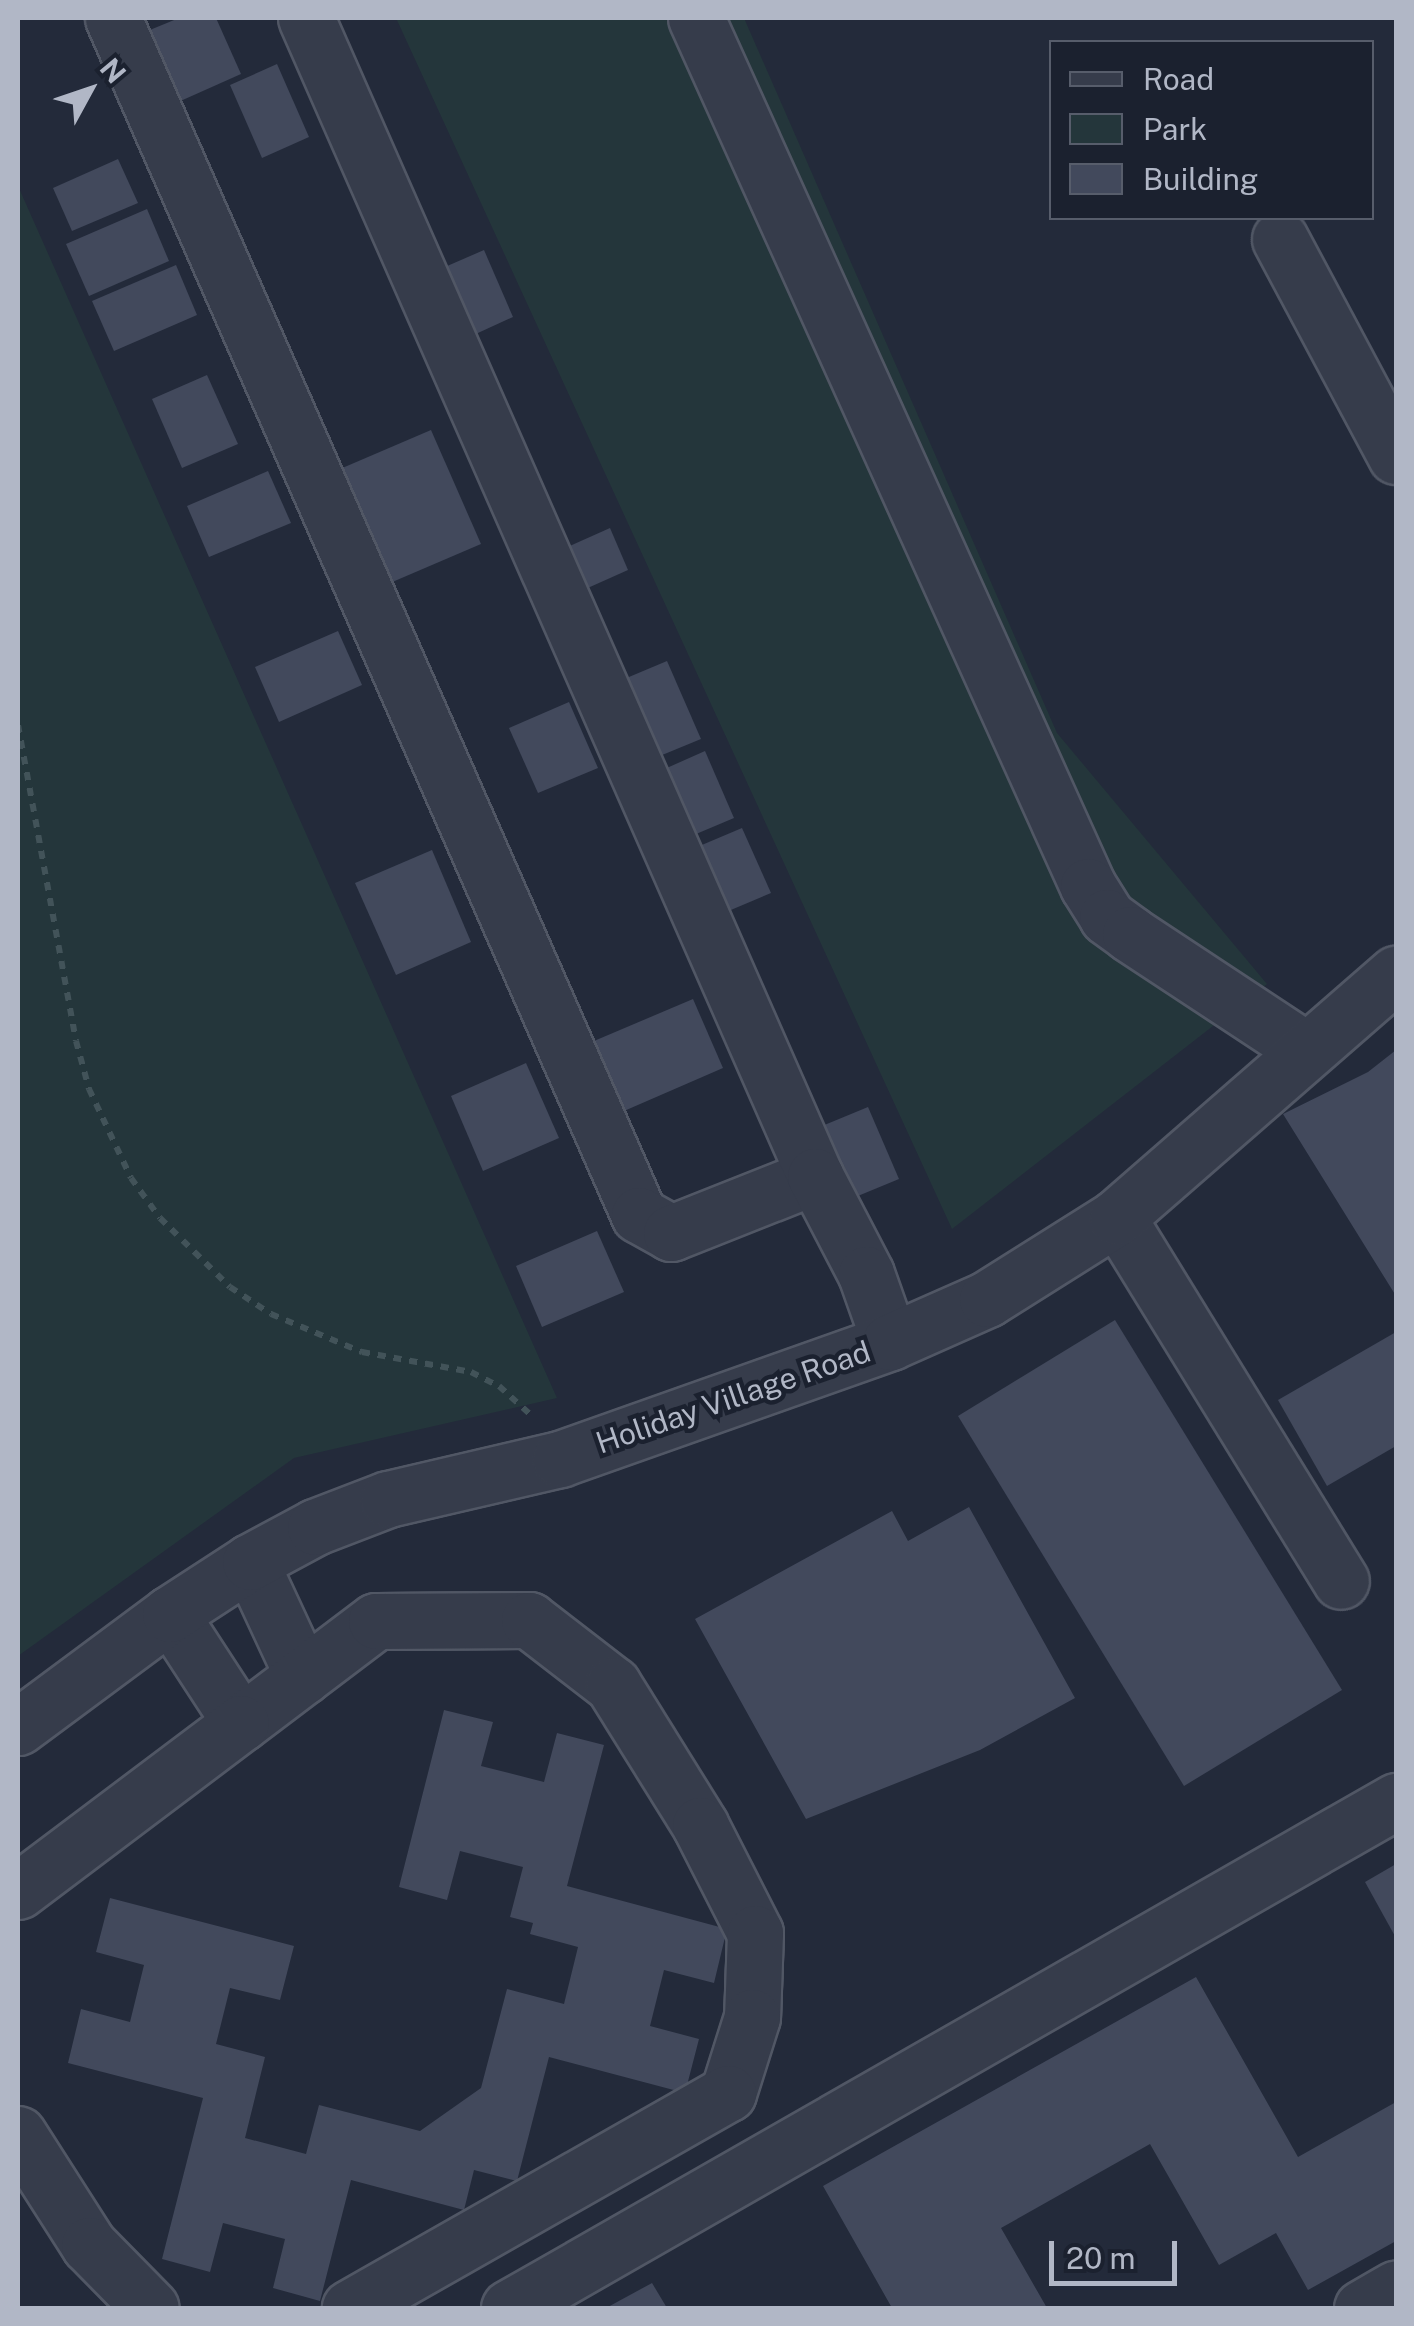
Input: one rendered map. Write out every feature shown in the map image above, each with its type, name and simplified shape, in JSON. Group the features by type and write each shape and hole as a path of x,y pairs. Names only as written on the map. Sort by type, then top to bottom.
{"street":[{"path":"113,18 638,1215 671,1233 815,1176"},
{"path":"306,18 815,1176 866,1274 890,1342"},
{"path":"696,18 1088,886 1107,917 1118,926 1306,1050"},
{"path":"1280,239 1396,456"},
{"name":"Holiday Village Road","path":"18,1727 170,1614 250,1562 315,1528 388,1500 560,1459 890,1342 987,1299 1117,1218 1396,974"},
{"path":"1117,1218 1341,1581"},
{"path":"250,1562 303,1676"},
{"path":"170,1614 240,1723"},
{"path":"18,1891 376,1621 529,1620 613,1685 700,1825 755,1933 752,2017 728,2093 350,2308"},
{"path":"509,2308 1396,1802"},
{"path":"18,2134 88,2245 150,2308"},
{"path":"1362,2308 1396,2288"}],"path":[{"path":"18,725 76,1041 89,1089 123,1164 160,1218 230,1287 271,1314 362,1352 440,1364 499,1386 524,1406 560,1459"}],"green space":[{"path":"396,18 744,18 1057,733 1267,984 952,1229"},
{"path":"18,186 557,1398 294,1458 18,1656"}],"building":[{"path":"179,18 216,18 241,74 176,103 145,32"},
{"path":"277,64 309,137 262,158 230,85"},
{"path":"118,159 138,203 72,231 53,188"},
{"path":"147,209 169,261 89,296 66,244"},
{"path":"484,250 513,317 467,338 438,270"},
{"path":"176,265 197,315 114,351 92,301"},
{"path":"207,375 238,444 182,468 152,399"},
{"path":"431,430 481,544 390,583 340,469"},
{"path":"268,471 291,523 209,557 187,506"},
{"path":"610,528 628,570 581,591 563,549"},
{"path":"338,631 362,685 279,722 255,667"},
{"path":"667,661 701,739 650,760 617,682"},
{"path":"569,702 598,768 538,793 509,728"},
{"path":"705,751 734,818 689,837 660,771"},
{"path":"742,828 771,893 719,915 690,850"},
{"path":"432,850 471,942 396,975 355,883"},
{"path":"693,999 723,1068 624,1111 594,1041"},
{"path":"1396,1050 1396,1296 1283,1114 1368,1072"},
{"path":"526,1063 559,1138 483,1171 451,1096"},
{"path":"868,1107 899,1179 853,1198 822,1126"},
{"path":"597,1231 624,1292 542,1327 516,1266"},
{"path":"1115,1320 1342,1690 1184,1786 958,1416"},
{"path":"1396,1332 1396,1446 1327,1486 1278,1400"},
{"path":"969,1507 1075,1698 980,1750 806,1819 695,1619 892,1511 908,1541"},
{"path":"444,1710 493,1722 481,1766 544,1782 557,1733 604,1745 567,1886 727,1929 714,1983 664,1970 650,2026 699,2039 685,2093 549,2057 517,2181 474,2170 464,2210 351,2180 320,2301 273,2288 285,2239 223,2223 210,2272 162,2259 203,2098 68,2063 81,2009 130,2022 144,1965 96,1952 110,1898 294,1946 280,2000 230,1988 216,2044 265,2057 245,2138 306,2154 319,2105 420,2131 481,2088 507,1989 564,2004 578,1947 530,1934 533,1923 510,1917 523,1867 460,1851 447,1900 399,1887"},
{"path":"1396,1864 1396,1938 1365,1882"},
{"path":"1196,1977 1298,2157 1396,2102 1396,2241 1308,2290 1276,2233 1219,2265 1150,2144 1001,2228 1047,2308 892,2308 823,2186"},
{"path":"652,2283 667,2308 606,2308"}]}
